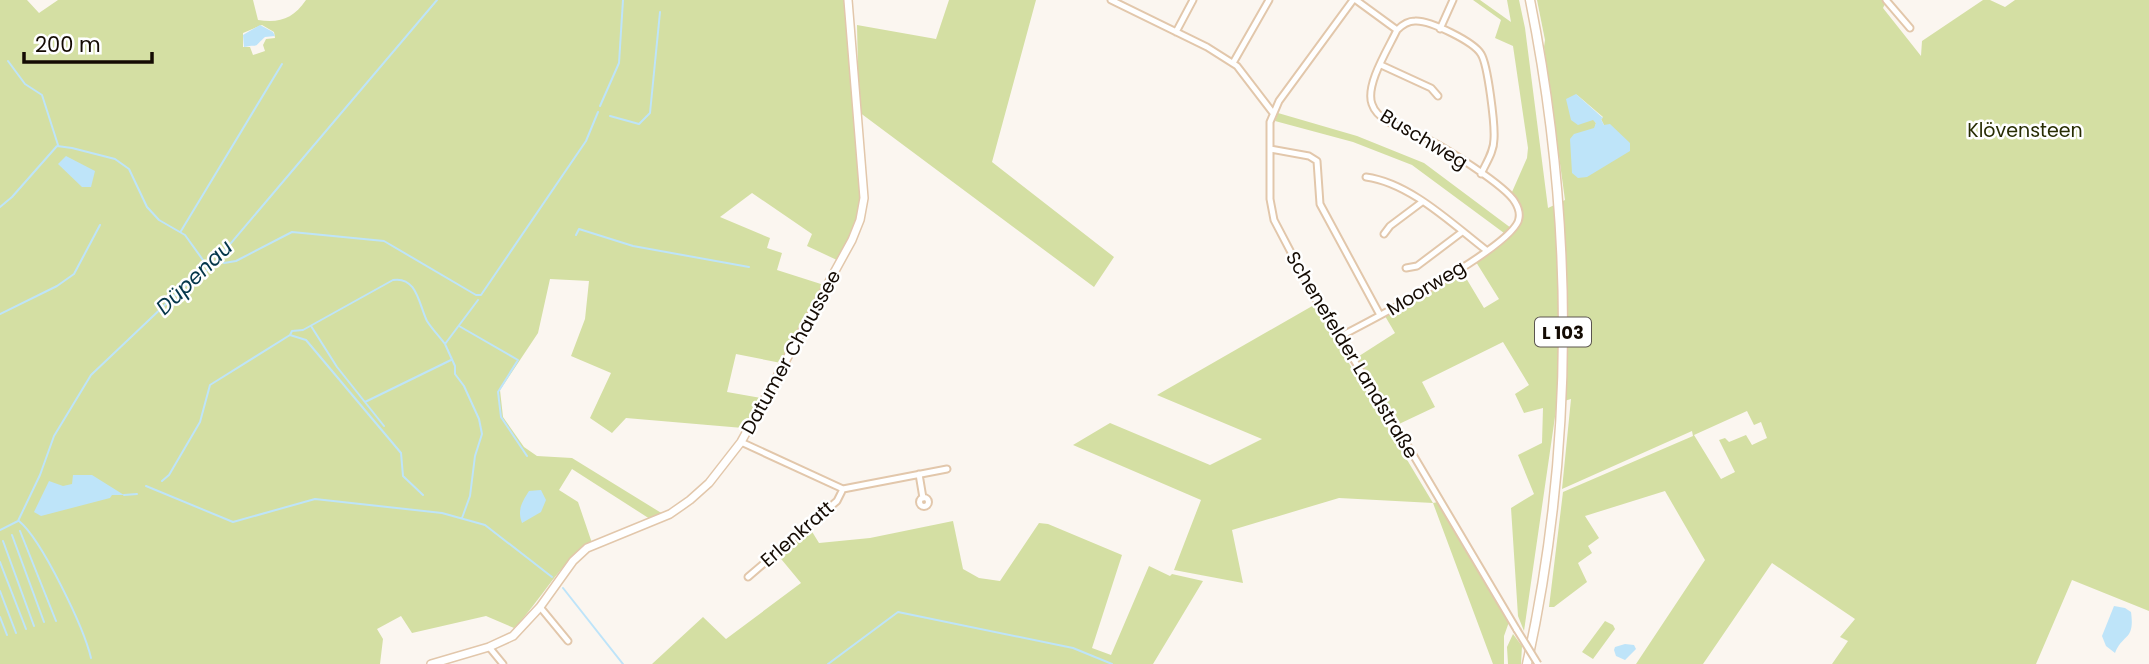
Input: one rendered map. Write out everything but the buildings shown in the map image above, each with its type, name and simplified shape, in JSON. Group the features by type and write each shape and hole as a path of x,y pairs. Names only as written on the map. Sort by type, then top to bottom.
{"main road":[{"name":"L 103","path":"1527,664 1553,517 1562,409 1564,309 1559,192 1546,91 1530,0"}],"street":[{"name":"Datumer Chaussee","path":"431,664 489,647 513,636 540,607 573,561 587,548 656,521 680,508 709,483 741,442 852,240 860,220 864,198 848,0"},
{"path":"1112,0 1233,63 1273,113 1354,0 1397,30 1415,21 1440,29 1473,45 1483,58 1494,139 1490,156 1481,174"},
{"path":"1176,32 1193,0"},
{"path":"1233,63 1269,0"},
{"path":"1440,29 1453,0"},
{"path":"1886,0 1910,28"},
{"name":"Buschweg","path":"1397,30 1370,91 1371,103 1377,114 1434,142 1507,194 1517,204 1519,217 1518,224 1510,233"},
{"path":"1381,65 1431,88 1438,96"},
{"name":"Schenefelder Landstraße","path":"1273,113 1270,122 1270,199 1274,219 1317,302 1396,426 1538,664"},
{"path":"1270,149 1309,156 1317,161 1320,204 1380,315"},
{"path":"1366,177 1398,185 1486,250"},
{"path":"1384,234 1390,226 1422,202"},
{"path":"1406,268 1417,266 1462,232"},
{"name":"Moorweg","path":"1339,337 1432,287 1510,233"},
{"path":"741,442 843,489 947,469"},
{"path":"919,474 923,498"},
{"name":"Erlenkratt","path":"748,577 837,501 843,489"},
{"path":"540,607 568,641"},
{"path":"489,647 503,664"}],"green space":[{"path":"0,0 27,0 39,13 58,0 253,0 258,20 273,21 296,12 306,0 847,0 863,198 859,220 839,261 807,246 812,234 752,193 720,217 770,238 767,248 782,253 777,270 824,285 781,363 736,354 727,392 761,398 743,428 626,418 612,433 590,418 611,373 571,356 585,319 589,281 550,279 538,333 500,390 503,417 524,447 537,456 572,458 663,514 650,519 572,469 559,490 578,502 592,543 572,558 514,628 486,616 412,633 401,616 377,629 383,639 380,664 0,664","holes":["262,25 274,32 275,38 266,39 263,45 265,51 253,55 250,47 243,47 243,33"]},
{"path":"949,0 1036,0 992,162 1114,257 1094,287 859,112 857,25 936,39"},
{"name":"Klövensteen","path":"1473,0 1480,0 1511,22 1507,0 1519,0 1548,208 1565,200 1545,40 1537,0 1887,0 1883,8 1921,56 1922,41 1983,0 1990,0 2005,7 2015,0 2149,0 2149,611 2072,580 2036,664 1832,664 1848,641 1840,637 1855,619 1772,563 1703,664 1636,664 1705,560 1665,491 1585,516 1599,538 1588,546 1592,553 1578,563 1587,582 1554,607 1549,607 1563,492 1693,436 1692,431 1562,489 1571,399 1557,403 1524,631 1518,616 1511,508 1534,494 1518,455 1542,443 1543,408 1524,413 1515,394 1529,385 1503,342 1422,382 1435,407 1399,424 1356,358 1395,333 1385,316 1463,273 1484,308 1499,299 1476,262 1506,241 1520,224 1520,204 1512,192 1527,158 1528,148 1513,46 1495,38 1501,20","holes":["1576,94 1603,117 1601,119 1604,125 1595,128 1596,123","1747,411 1754,425 1761,422 1767,438 1752,445 1746,435 1729,442 1725,438 1719,440 1735,472 1721,479 1694,435"]},
{"path":"1278,113 1357,136 1424,163 1511,228 1504,233 1412,165 1353,142 1275,121"},
{"path":"1314,305 1433,503 1339,498 1232,530 1243,583 1174,570 1201,500 1073,445 1110,423 1210,465 1262,439 1157,395"},
{"path":"1438,502 1509,622 1504,636 1504,664 1493,664 1433,503"},
{"path":"953,521 963,569 979,578 1000,581 1039,523 1048,524 1122,555 1092,648 1111,655 1149,566 1170,576 1172,574 1203,581 1153,664 652,664 703,617 726,639 801,583 777,554 811,530 819,543 870,538"},
{"path":"1605,621 1615,629 1593,659 1582,652"},
{"path":"1513,634 1522,646 1521,664 1508,664 1507,647"}],"water":[{"path":"260,25 275,36 265,37 256,45 244,47 243,35"},
{"path":"1576,94 1603,118 1601,119 1604,125 1610,124 1630,143 1630,151 1587,177 1578,178 1572,173 1570,139 1574,134 1594,128 1596,123 1593,120 1578,125 1571,120 1566,99"},
{"path":"66,156 95,171 91,187 82,187 58,164"},
{"path":"73,475 92,475 124,495 112,495 110,498 41,516 34,512 49,481 63,486 72,484"},
{"path":"541,490 546,500 541,512 522,523 520,510 524,499 529,491"},
{"path":"2114,606 2131,612 2132,621 2130,632 2115,653 2106,646 2102,636"},
{"path":"1634,645 1636,649 1625,660 1616,656 1614,650 1615,647"}],"waterway":[{"name":"Düpenau","path":"0,530 18,521 40,475 54,436 91,375 188,283 209,269 437,0"},
{"path":"600,106 619,63 623,0"},
{"path":"610,116 639,124 650,113 660,12"},
{"path":"8,61 25,84 42,95 58,145"},
{"path":"181,231 282,64"},
{"path":"218,257 224,263 236,261 292,232 384,241 476,295 481,295 586,141 598,112"},
{"path":"0,207 57,146 115,159 129,169 147,207 159,220 185,235 208,267"},
{"path":"0,314 57,286 74,274 100,225"},
{"path":"576,235 579,229 633,246 749,267"},
{"path":"162,481 169,475 200,422 210,385 290,335 292,331 303,330 393,280 407,282 412,287 427,321 445,344"},
{"path":"462,518 470,496 475,456 482,434 479,419 464,386 455,374 455,366 445,344 478,300"},
{"path":"311,326 337,367 384,426"},
{"path":"459,326 518,360 498,392 501,417 527,456"},
{"path":"290,335 306,340 401,453 403,476 423,495"},
{"path":"365,402 451,360"},
{"path":"146,486 233,522 315,499 442,513 485,525 552,577"},
{"path":"124,495 137,494"},
{"path":"19,521 39,546 61,585 91,658"},
{"path":"20,531 56,621"},
{"path":"12,535 44,622"},
{"path":"3,541 34,626"},
{"path":"0,562 26,629"},
{"path":"563,588 623,664"},
{"path":"0,591 16,633"},
{"path":"828,664 898,612 1073,648 1112,664"},
{"path":"0,617 7,635"}]}
